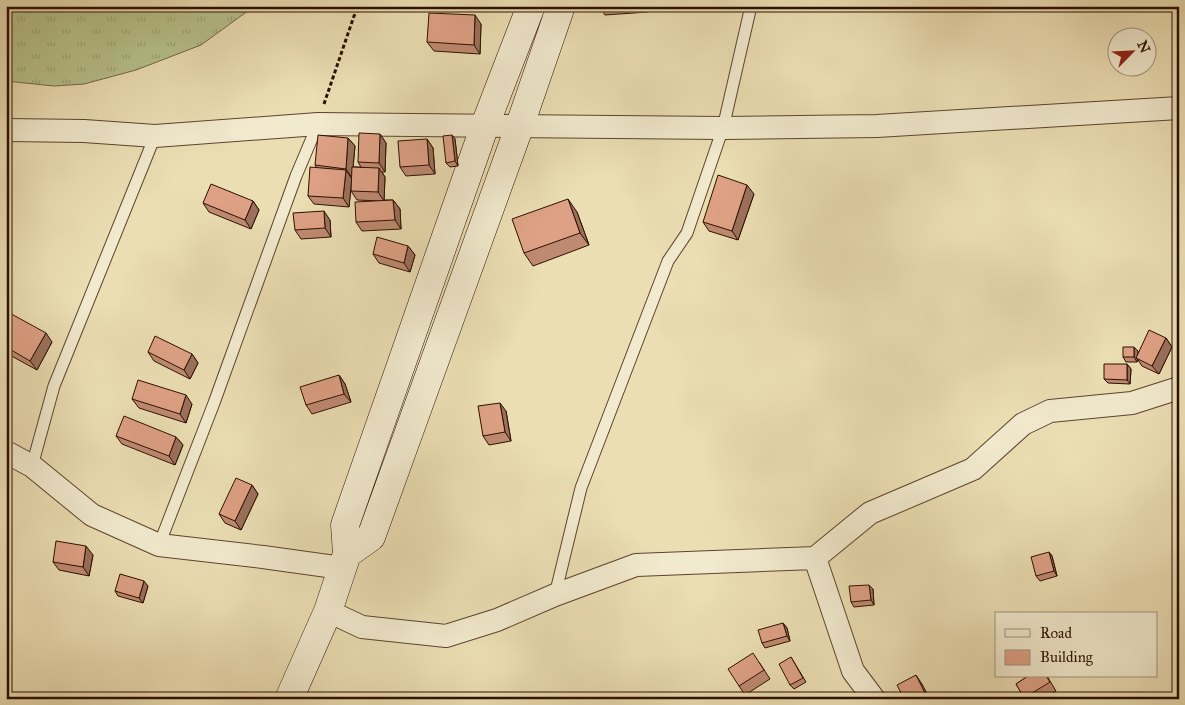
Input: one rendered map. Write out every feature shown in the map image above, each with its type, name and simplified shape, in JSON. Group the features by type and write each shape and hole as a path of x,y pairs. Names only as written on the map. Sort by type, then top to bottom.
{"main road":[{"path":"289,699 328,611 344,561 345,525 485,125 531,6"},
{"path":"344,561 371,537 561,6"}],"street":[{"path":"7,130 84,131 155,136 318,124 723,128 877,126 1179,108"},
{"path":"328,611 362,627 446,636 497,620 555,595 636,565 815,558 870,512 973,469 1023,424 1050,411 1132,403 1179,388"},
{"path":"6,452 32,466 92,515 159,546 263,557 344,561"},
{"path":"815,558 853,671 874,699"}],"lane":[{"path":"555,595 581,488 668,261 687,233 723,128 751,6"},
{"path":"159,546 214,402 296,176 318,124"},
{"path":"32,466 54,386 155,136"}],"path":[{"path":"318,124 354,16 360,6"}],"green space":[{"path":"6,6 260,6 245,13 201,45 136,70 84,84 54,86 6,81"}],"building":[{"path":"429,13 475,15 474,45 427,42"},
{"path":"359,133 380,134 379,163 358,162"},
{"path":"318,135 348,138 346,169 315,165"},
{"path":"452,135 455,161 446,163 443,136"},
{"path":"427,139 429,165 400,167 398,141"},
{"path":"310,167 346,170 343,198 308,196"},
{"path":"352,167 379,168 378,192 351,191"},
{"path":"718,175 747,185 732,231 703,222"},
{"path":"211,184 253,201 245,220 203,203"},
{"path":"568,199 580,233 524,253 512,219"},
{"path":"393,200 395,220 356,222 355,202"},
{"path":"324,211 325,228 295,230 293,213"},
{"path":"377,237 408,246 404,263 373,254"},
{"path":"6,311 46,333 30,361 6,347"},
{"path":"1149,330 1166,338 1152,366 1136,358"},
{"path":"155,336 192,354 184,370 148,352"},
{"path":"1123,347 1134,347 1134,357 1123,357"},
{"path":"1104,364 1127,364 1127,380 1104,379"},
{"path":"339,375 344,394 306,405 300,387"},
{"path":"138,380 186,395 180,414 132,399"},
{"path":"500,403 505,432 483,436 478,406"},
{"path":"124,416 176,437 169,456 116,436"},
{"path":"236,478 252,485 235,521 219,514"},
{"path":"56,541 86,546 83,567 53,562"},
{"path":"1049,552 1054,571 1036,576 1031,557"},
{"path":"120,574 144,581 139,598 115,591"},
{"path":"869,585 871,600 851,602 849,586"},
{"path":"783,623 787,636 762,643 758,630"},
{"path":"753,653 764,670 739,686 728,669"},
{"path":"791,657 803,678 790,685 779,664"},
{"path":"916,675 928,699 904,699 897,685"},
{"path":"1025,678 1047,678 1050,682 1024,698 1016,684"}]}
